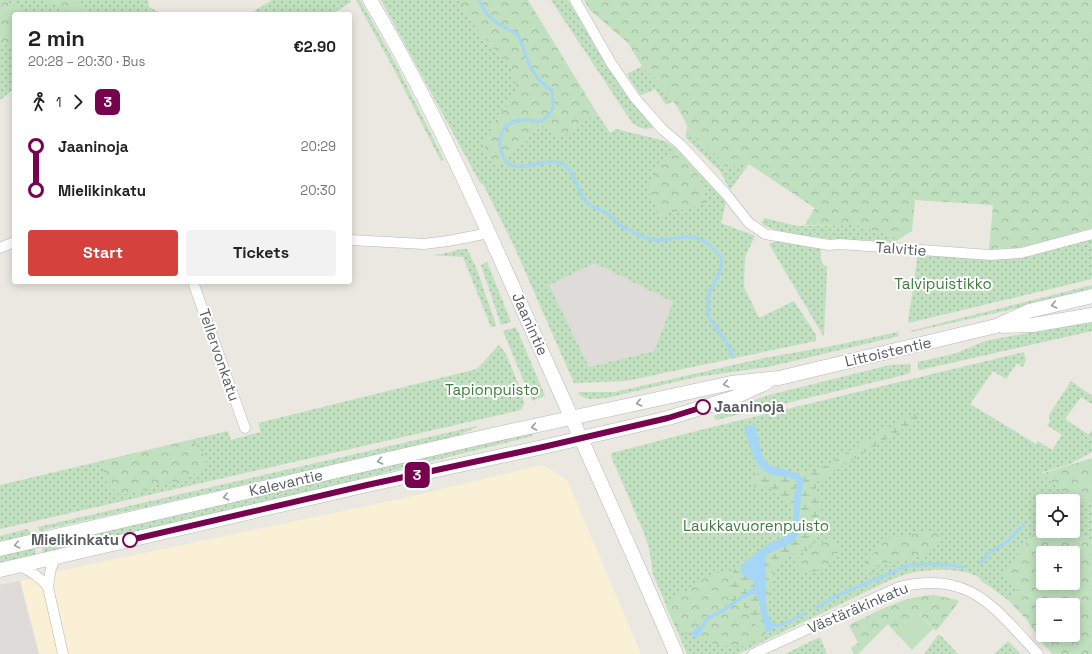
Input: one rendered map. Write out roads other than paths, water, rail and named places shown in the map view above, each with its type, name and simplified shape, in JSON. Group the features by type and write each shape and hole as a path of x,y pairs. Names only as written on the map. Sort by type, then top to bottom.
{"main road":[{"name":"Jaanintie","path":"370,0 440,129 468,187 582,438 676,654"},
{"name":"Littoistentie","path":"572,418 731,383 779,378 996,326 1029,311 1092,296"},
{"name":"Littoistentie","path":"996,326 1033,325 1092,315"},
{"name":"Littoistentie","path":"582,438 668,418 733,398 779,378"},
{"name":"Kalevantie","path":"0,549 572,418"},
{"name":"Kalevantie","path":"0,570 367,485 582,438"}],"street":[{"name":"Talvitie","path":"576,0 611,63 635,98 662,129 681,145 726,194 749,223 765,234 829,245 840,244 990,255 1021,253 1092,234"},
{"path":"352,240 424,244 489,233"},
{"path":"0,248 12,243"},
{"name":"Tellervonkatu","path":"194,284 245,428"},
{"path":"56,557 50,573 48,587 63,654"},
{"path":"20,566 34,573 43,580 48,587"},
{"name":"Västäräkinkatu","path":"753,654 898,587 930,582 949,584 962,588 986,601 1038,654"}],"water":[{"path":"755,424 765,461 774,467 796,473 804,480 801,496 798,534 791,543 773,551 765,558 766,608 774,629 766,633 758,596 755,594 737,602 710,620 706,623 700,634 695,638 691,633 703,623 705,618 716,613 754,587 756,584 742,574 741,568 744,563 768,544 785,537 793,527 794,496 797,482 789,477 773,475 761,468 753,456 744,428"}],"waterway":[{"name":"Jaaninoja","path":"479,0 483,8 492,19 519,36 530,67 540,81 552,91 553,108 542,121 517,121 509,124 505,128 500,139 501,150 505,160 512,165 520,167 548,162 558,162 569,169 587,203 608,214 628,230 646,238 655,240 686,237 696,238 713,248 722,259 720,272 708,295 708,315 727,343 733,357"},
{"path":"980,564 989,553 1008,541 1024,524"},
{"path":"816,608 836,596 907,566 929,564 965,567"},
{"path":"770,625 782,625 805,613"}],"place":[{"name":"Jaaninoja","path":"703,407"},
{"name":"Mielikinkatu","path":"130,540"}],"park label":[{"name":"Talvipuistikko","path":"943,284"},
{"name":"Tapionpuisto","path":"492,390"},
{"name":"Laukkavuorenpuisto","path":"756,526"}]}
